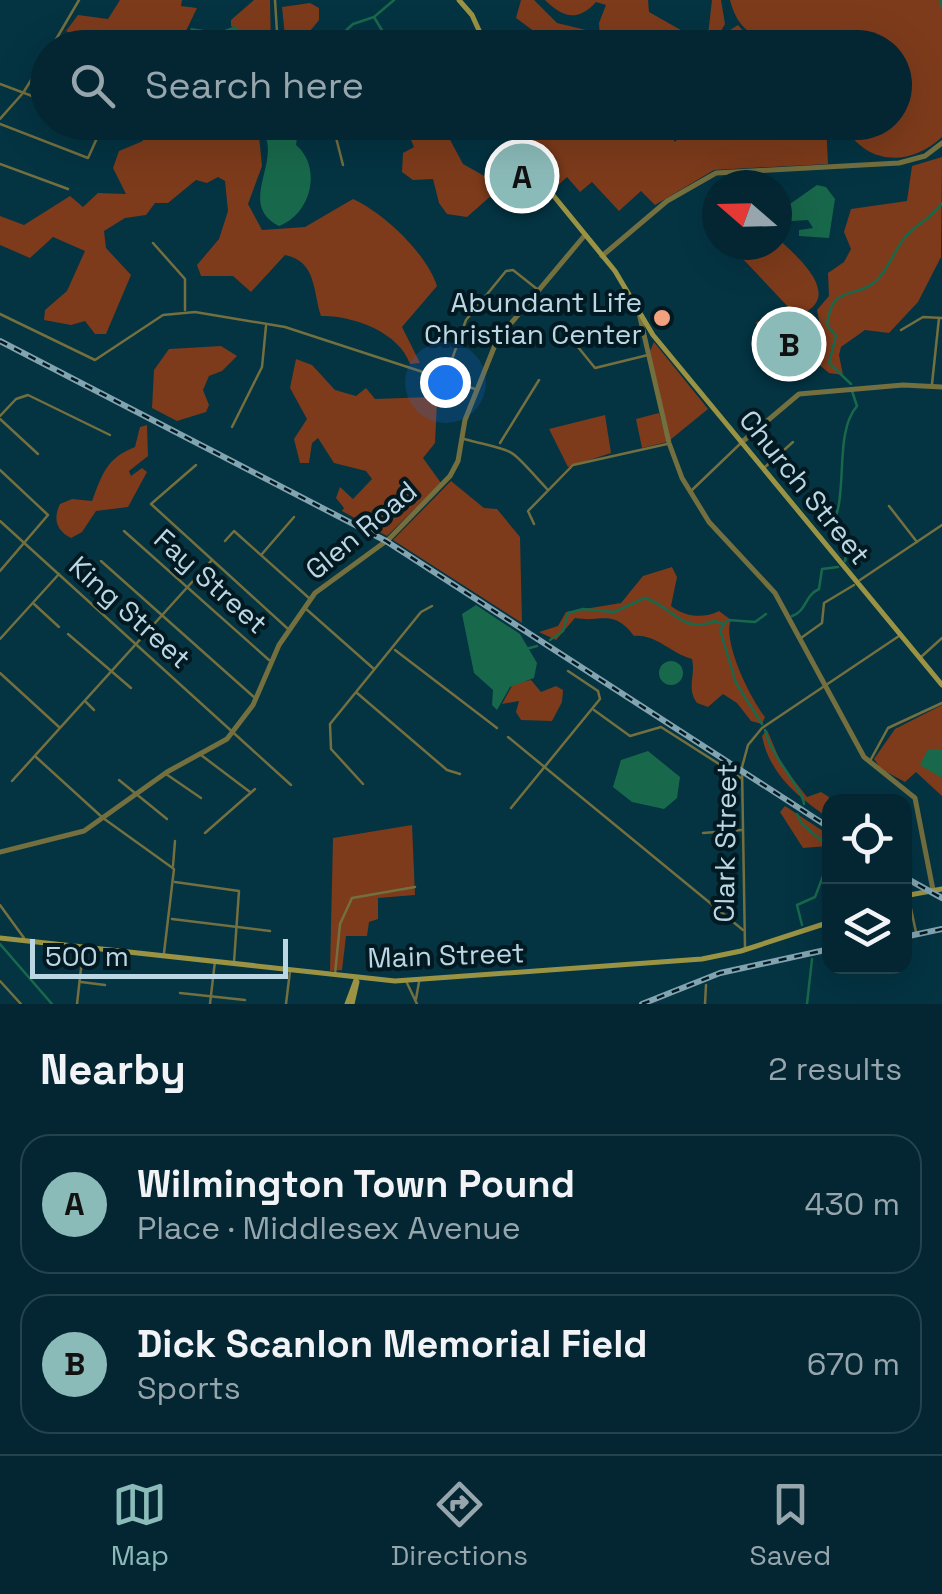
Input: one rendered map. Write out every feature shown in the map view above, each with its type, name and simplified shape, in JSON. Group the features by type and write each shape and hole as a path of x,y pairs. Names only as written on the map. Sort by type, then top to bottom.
{"main road":[{"path":"459,0 478,30"},
{"name":"Church Street","path":"522,140 538,178 602,256 656,338 942,685"},
{"path":"912,895 942,888"},
{"name":"Main Street","path":"0,938 406,982 656,964 745,950 822,925"},
{"path":"335,976 346,984 349,1002"},
{"path":"349,1002 358,979"}],"street":[{"path":"62,30 79,0"},
{"path":"274,0 276,30"},
{"path":"30,82 0,121 30,134"},
{"path":"0,84 30,96"},
{"path":"45,140 88,158 94,140"},
{"path":"332,140 343,164"},
{"path":"602,256 657,208 716,173 894,164 924,156 942,143"},
{"path":"0,164 68,189"},
{"name":"Glen Road","path":"0,852 76,834 233,732 256,698 288,630 310,599 335,576 386,541 456,467 496,342 585,235"},
{"path":"153,242 185,279 185,312"},
{"path":"446,378 466,320 506,271 513,270 539,290"},
{"path":"0,314 97,360 161,316 185,312 266,324 479,391"},
{"path":"638,312 669,443 689,492 709,522 775,593 824,688 869,762 904,786 916,801 933,890"},
{"path":"901,330 922,317 940,318 931,385"},
{"path":"232,426 262,367 266,324"},
{"path":"565,331 596,368 648,351 656,338"},
{"path":"500,445 539,380"},
{"path":"689,492 799,394 942,387"},
{"path":"38,454 0,418 19,397 33,396 110,436"},
{"path":"462,439 500,445 526,462 548,490"},
{"path":"764,468 793,442"},
{"path":"534,524 527,512 576,464 669,443"},
{"path":"196,466 151,502 288,630"},
{"path":"0,470 46,510 47,517 0,571"},
{"path":"889,506 918,543"},
{"path":"262,554 294,518"},
{"name":"King Street","path":"0,521 291,785"},
{"path":"798,639 822,623 823,604 942,525"},
{"name":"Fay Street","path":"124,531 271,660"},
{"path":"225,541 234,531 310,599"},
{"path":"12,781 212,560"},
{"path":"102,561 256,698"},
{"path":"0,639 59,574"},
{"path":"33,604 58,627"},
{"path":"363,784 333,753 328,739 331,721 420,612 432,606"},
{"path":"304,608 375,670"},
{"path":"68,634 131,688"},
{"name":"Clark Street","path":"745,950 745,754 759,730 900,635"},
{"path":"920,658 942,638"},
{"path":"393,648 497,728"},
{"path":"512,808 592,710 600,693 568,671"},
{"path":"0,674 60,728"},
{"path":"356,692 446,770 460,774"},
{"path":"84,701 94,710"},
{"path":"869,762 888,728 942,703"},
{"path":"592,710 628,735 663,728 742,779"},
{"path":"508,737 735,928 744,930"},
{"path":"35,756 104,818 172,868"},
{"path":"201,756 251,793"},
{"path":"165,773 201,798"},
{"path":"119,780 167,819"},
{"path":"204,833 255,789"},
{"path":"703,833 744,830"},
{"path":"164,955 175,841"},
{"path":"174,882 239,891 234,964"},
{"path":"335,976 340,928 352,898 415,887"},
{"path":"0,905 24,939"},
{"path":"169,918 270,931"},
{"path":"912,918 916,932"},
{"path":"77,1004 84,946"},
{"path":"210,1004 215,961"},
{"path":"286,1004 290,970"},
{"path":"0,980 21,1004"},
{"path":"417,1002 419,981"},
{"path":"79,982 105,985"},
{"path":"406,982 417,1002"},
{"path":"705,1004 706,986"},
{"path":"180,993 245,1000"}],"shaded area":[{"path":"120,0 182,0 181,6 197,8 186,30 67,30 78,15 108,19"},
{"path":"254,0 270,0 271,30 239,30 231,26 231,20"},
{"path":"521,0 534,0 557,23 586,30 532,30 516,18"},
{"path":"545,0 648,0 649,12 681,30 599,30 606,5 596,2 577,15 558,11"},
{"path":"712,0 721,0 725,24 722,30 709,30"},
{"path":"730,0 942,0 942,137 916,154 902,157 875,154 855,140 912,140 912,30 748,30"},
{"path":"310,3 319,8 319,20 311,30 284,30 282,7"},
{"path":"259,140 262,166 248,204 262,230 305,227 353,199 391,224 424,261 437,286 402,327 420,363 410,364 396,343 373,328 321,316 312,279 295,258 285,255 251,292 233,276 201,276 197,265 219,239 228,211 225,181 218,177 207,183 196,180 168,203 155,203 146,215 125,218 104,231 106,248 131,275 106,334 95,334 85,321 71,325 44,320 45,310 67,291 85,251 53,237 30,258 0,245 0,216 24,225 70,196 83,207 98,193 126,194 113,168 119,151 143,141"},
{"path":"297,140 311,177 310,189 299,211 279,226 261,206 267,141"},
{"path":"411,140 450,140 463,164 495,182 492,195 467,217 447,214 439,203 433,179 413,180 402,172 403,153 414,147"},
{"path":"526,140 827,140 828,164 702,170 702,177 655,205 641,191 619,211 592,182 580,192 567,177 553,190"},
{"path":"942,157 941,257 918,302 889,333 865,330 841,347 843,375 829,373 816,362 823,341 817,310 829,296 828,273 844,262 851,249 844,232 851,209 907,201 912,166"},
{"path":"817,185 826,187 835,199 829,238 799,236 799,230 813,228 808,220 792,221 792,203"},
{"path":"792,252 817,285 815,305 804,313 813,314 818,333 815,350 801,365 773,374 771,362 765,362 756,322 793,312 744,260 792,260"},
{"path":"654,342 708,409 670,440 650,351"},
{"path":"221,346 237,356 222,371 209,376 203,390 209,405 206,412 177,421 152,408 154,370 169,349"},
{"path":"296,359 312,365 335,390 356,396 366,388 375,399 430,397 437,402 435,443 423,458 441,483 387,536 342,511 344,508 336,498 340,487 353,499 372,479 366,471 334,463 318,438 312,443 309,463 300,463 294,439 307,419 290,388"},
{"path":"659,413 667,442 642,448 636,419"},
{"path":"605,415 611,453 568,467 549,429"},
{"path":"147,425 148,456 129,471 131,476 142,468 147,472 128,507 96,511 82,532 71,538 66,535 57,524 60,504 72,499 92,501 106,468 117,456 135,447 140,427"},
{"path":"451,481 484,508 497,509 520,537 522,623 393,540"},
{"path":"672,567 677,577 671,606 694,616 719,611 731,620 734,655 765,717 762,724 751,721 737,703 723,694 708,707 697,703 692,692 692,659 649,638 634,636 613,619 575,618 556,640 539,632 558,626 566,612 621,603 643,576"},
{"path":"476,605 520,634 537,663 534,678 510,687 497,710 492,705 493,690 474,673 462,614"},
{"path":"671,661 683,673 671,685 659,673"},
{"path":"531,680 541,692 556,686 563,690 562,702 552,721 521,720 516,712 519,701 502,704 513,684"},
{"path":"942,705 942,796 916,772 905,782 881,769 874,759 895,729"},
{"path":"767,730 782,765 807,797 824,794 822,813 779,774 762,736"},
{"path":"928,749 942,749 942,778 920,765"},
{"path":"648,751 680,777 677,798 664,809 632,802 613,787 621,760"},
{"path":"785,806 822,830 822,846 803,848 780,812"},
{"path":"412,825 415,895 378,898 378,919 369,922 367,936 346,936 342,970 330,971 333,838"}],"waterway":[{"path":"346,30 374,17 394,0"},
{"path":"940,0 942,8"},
{"path":"374,17 382,30"},
{"path":"851,384 829,363 836,336 827,325 833,303 875,282 907,235 942,203"},
{"path":"845,561 847,550 829,531 839,502 845,433 857,406 852,391"},
{"path":"792,616 819,589 822,569 838,567"},
{"path":"550,640 563,631 568,613 583,609 614,612 645,598 685,622 723,624"},
{"path":"762,724 736,683 720,630 728,620 755,622 766,614"},
{"path":"526,649 537,646"},
{"path":"765,730 804,804"},
{"path":"797,814 802,824 822,841"},
{"path":"802,925 797,905 815,897 822,879"},
{"path":"0,944 52,1004"},
{"path":"807,1004 812,959"}],"railway":[{"path":"0,341 386,541 822,823"},
{"path":"912,881 942,898"},
{"path":"912,935 942,929"},
{"path":"642,1004 720,973 822,951"}],"place":[{"name":"Wilmington Town Pound","path":"522,176"},
{"name":"Abundant Life Christian Center","path":"662,318"},
{"name":"Dick Scanlon Memorial Field","path":"789,344"}]}
